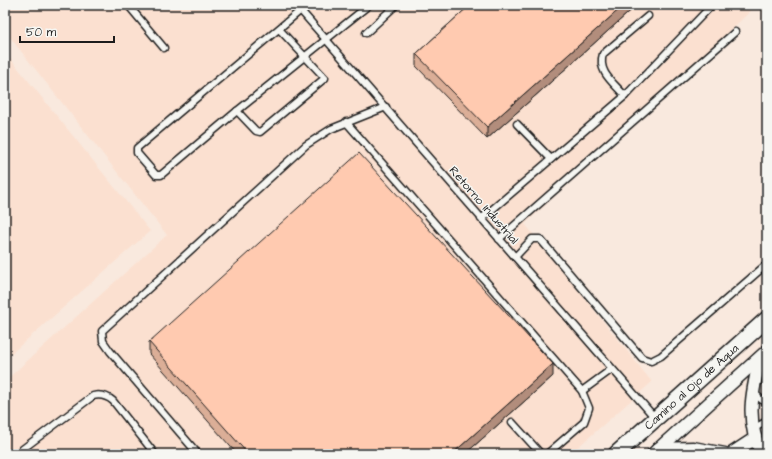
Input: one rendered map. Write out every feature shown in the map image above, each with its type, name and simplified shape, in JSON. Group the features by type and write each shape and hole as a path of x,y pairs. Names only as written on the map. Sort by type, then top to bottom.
{"street":[{"name":"Camino al Ojo de Agua","path":"616,454 767,319"},
{"path":"762,454 754,434 753,392 763,354"},
{"path":"655,452 763,354"},
{"path":"731,454 754,434"},
{"path":"655,452 693,448 725,454"}],"lane":[{"path":"128,5 164,48"},
{"path":"298,8 279,29 137,148 136,152 156,175 160,176 237,111 368,5"},
{"path":"366,33 396,5"},
{"path":"482,220 624,96 712,5"},
{"name":"Retorno Industrial","path":"298,8 327,39 482,220 656,419"},
{"path":"624,96 602,71 600,62 603,54 648,16"},
{"path":"237,111 256,131 262,131 325,78 279,29"},
{"path":"500,239 735,32"},
{"path":"198,454 102,341 102,332 306,145 330,129 386,108"},
{"path":"346,122 582,391 588,408 584,422 548,454"},
{"path":"517,124 551,159"},
{"path":"515,257 532,239 540,239 642,358 651,361 661,356 767,264"},
{"path":"582,391 612,369"},
{"path":"753,392 762,400 767,402"},
{"path":"16,454 93,396 98,395 108,397 113,401 155,454"},
{"path":"754,434 767,421"},
{"path":"512,422 541,454"}],"shaded area":[{"path":"5,5 757,5 525,224 652,382 570,454 5,454 5,381 167,235 5,31"},
{"path":"5,52 150,231 5,359"}],"building":[{"path":"470,5 624,5 487,127 416,54"},
{"path":"359,153 553,364 452,454 248,454 149,342"}]}
